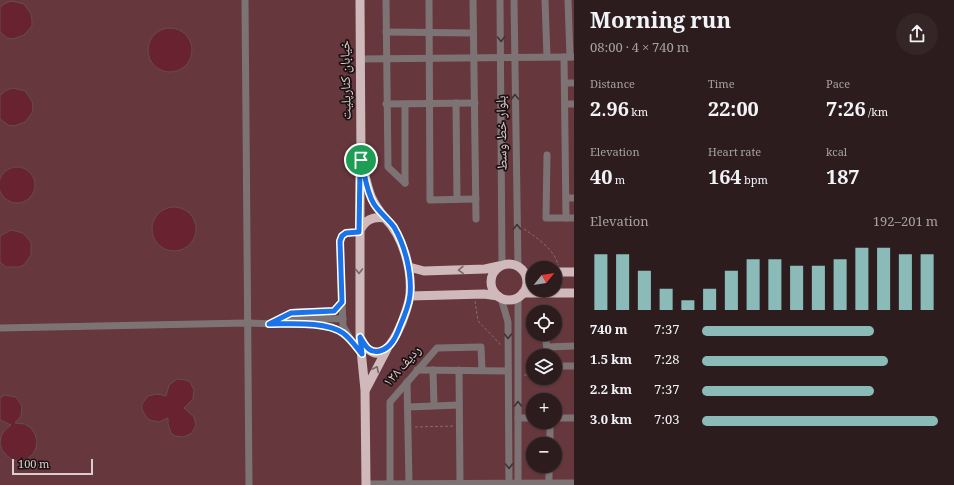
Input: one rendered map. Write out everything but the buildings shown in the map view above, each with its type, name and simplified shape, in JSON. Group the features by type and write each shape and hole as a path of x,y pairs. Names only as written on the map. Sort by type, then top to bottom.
{"main road":[{"name":"خیابان کنارپلیت","path":"355,338 361,160 360,0"},
{"name":"خیابان کنارپلیت","path":"361,160 369,194 374,204 393,226 400,239 409,267 410,296 395,338 387,349"},
{"path":"359,232 367,221 377,217 385,218"},
{"path":"409,267 424,271 485,269 513,264 526,269"},
{"path":"499,297 492,288 491,278 496,269 501,266"},
{"path":"520,268 527,282 521,295"},
{"path":"562,272 574,272"},
{"path":"410,296 475,294 513,299 521,295 574,293"},
{"path":"355,338 369,350 374,352 387,349"},
{"path":"355,338 362,354 365,390 366,484"},
{"path":"365,390 387,349"}],"street":[{"path":"245,0 249,485"},
{"path":"386,0 386,104 388,167 405,182 405,104"},
{"path":"429,0 431,153 430,200 476,199"},
{"path":"473,0 475,58 476,219"},
{"name":"بلوار خط وسط","path":"500,0 501,266"},
{"name":"بلوار خط وسط","path":"514,0 517,225 520,268"},
{"path":"545,0 547,57"},
{"path":"566,218 565,83 569,57 568,0"},
{"path":"386,32 473,33"},
{"path":"360,59 475,58 501,56 569,57"},
{"path":"565,83 574,83"},
{"path":"386,104 475,103"},
{"path":"456,104 457,199"},
{"path":"565,104 574,104"},
{"path":"547,155 546,218 574,218"},
{"path":"566,198 574,198"},
{"path":"355,338 343,326 340,241 342,236 346,233 359,232"},
{"path":"518,484 518,376 521,295"},
{"path":"499,297 508,322 509,484"},
{"path":"269,324 291,313 334,311 342,302"},
{"path":"269,324 300,318 343,319"},
{"path":"0,328 247,323 329,327 355,338"},
{"path":"547,341 548,347 574,346"},
{"name":"ردیف ۱۲۸","path":"390,484 390,402 437,348 480,347 482,370"},
{"path":"562,366 574,366"},
{"path":"417,370 508,371"},
{"path":"433,370 434,405"},
{"path":"459,370 460,483"},
{"path":"407,382 409,483"},
{"path":"408,407 459,405"},
{"path":"518,418 526,418"},
{"path":"562,418 574,418"},
{"path":"549,484 550,473"},
{"path":"366,484 574,483"}],"path":[{"path":"517,225 548,249 556,257 556,261"},
{"path":"475,294 478,321 508,352"},
{"path":"518,376 526,375"},
{"path":"408,427 459,426"}],"shaded area":[{"path":"0,0 574,0 574,485 0,485"}],"route":[{"path":"361,160 369,194 374,204 393,226 400,239 409,267 410,283 410,296 401,324 391,344 387,349 374,352 369,350 360,337 362,354 351,340 342,332 334,328 322,326 269,324 291,313 334,311 339,308 342,302 340,241 342,236 346,233 359,232 361,160"}]}
